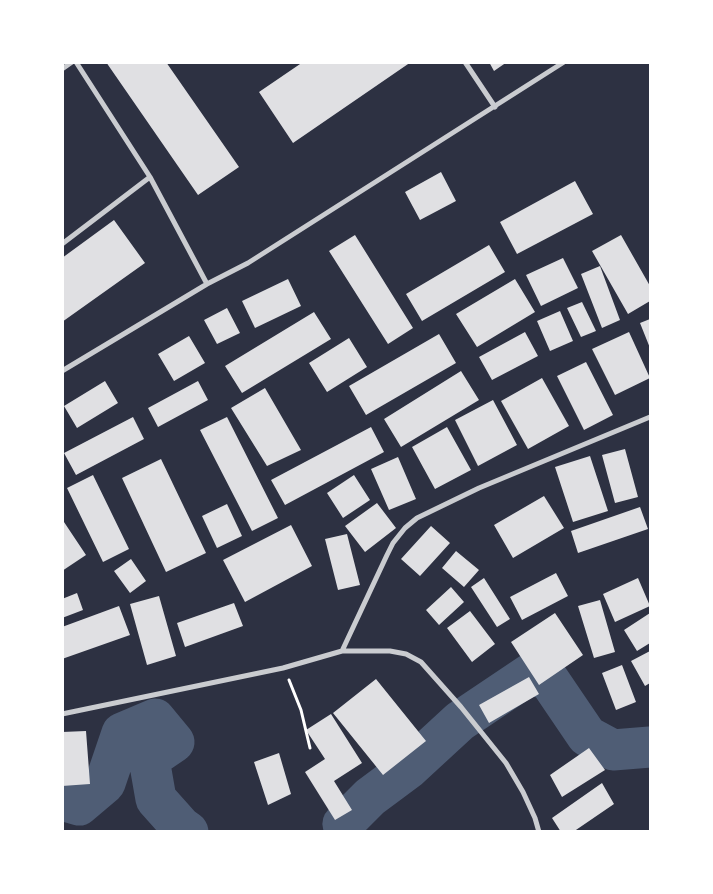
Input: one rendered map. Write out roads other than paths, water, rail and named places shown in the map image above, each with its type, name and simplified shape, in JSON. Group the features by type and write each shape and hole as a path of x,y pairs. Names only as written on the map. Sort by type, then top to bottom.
{"street":[{"path":"62,69 74,62 150,177 207,284"},
{"path":"465,62 495,107"},
{"path":"62,371 207,284 248,263 564,62"},
{"path":"62,244 150,177"},
{"path":"342,651 387,555 406,528 417,518 479,488 650,417"},
{"path":"62,714 283,668 342,651 390,651 406,654 421,662 462,706 506,763 527,801 539,832"}],"waterway":[{"path":"345,832 343,824 370,797 409,768 460,721 530,674 549,680 587,736 613,750 650,747"},
{"path":"62,800 79,805 105,783 122,733 155,719 174,742 149,759 156,799 181,827 188,832"}]}
